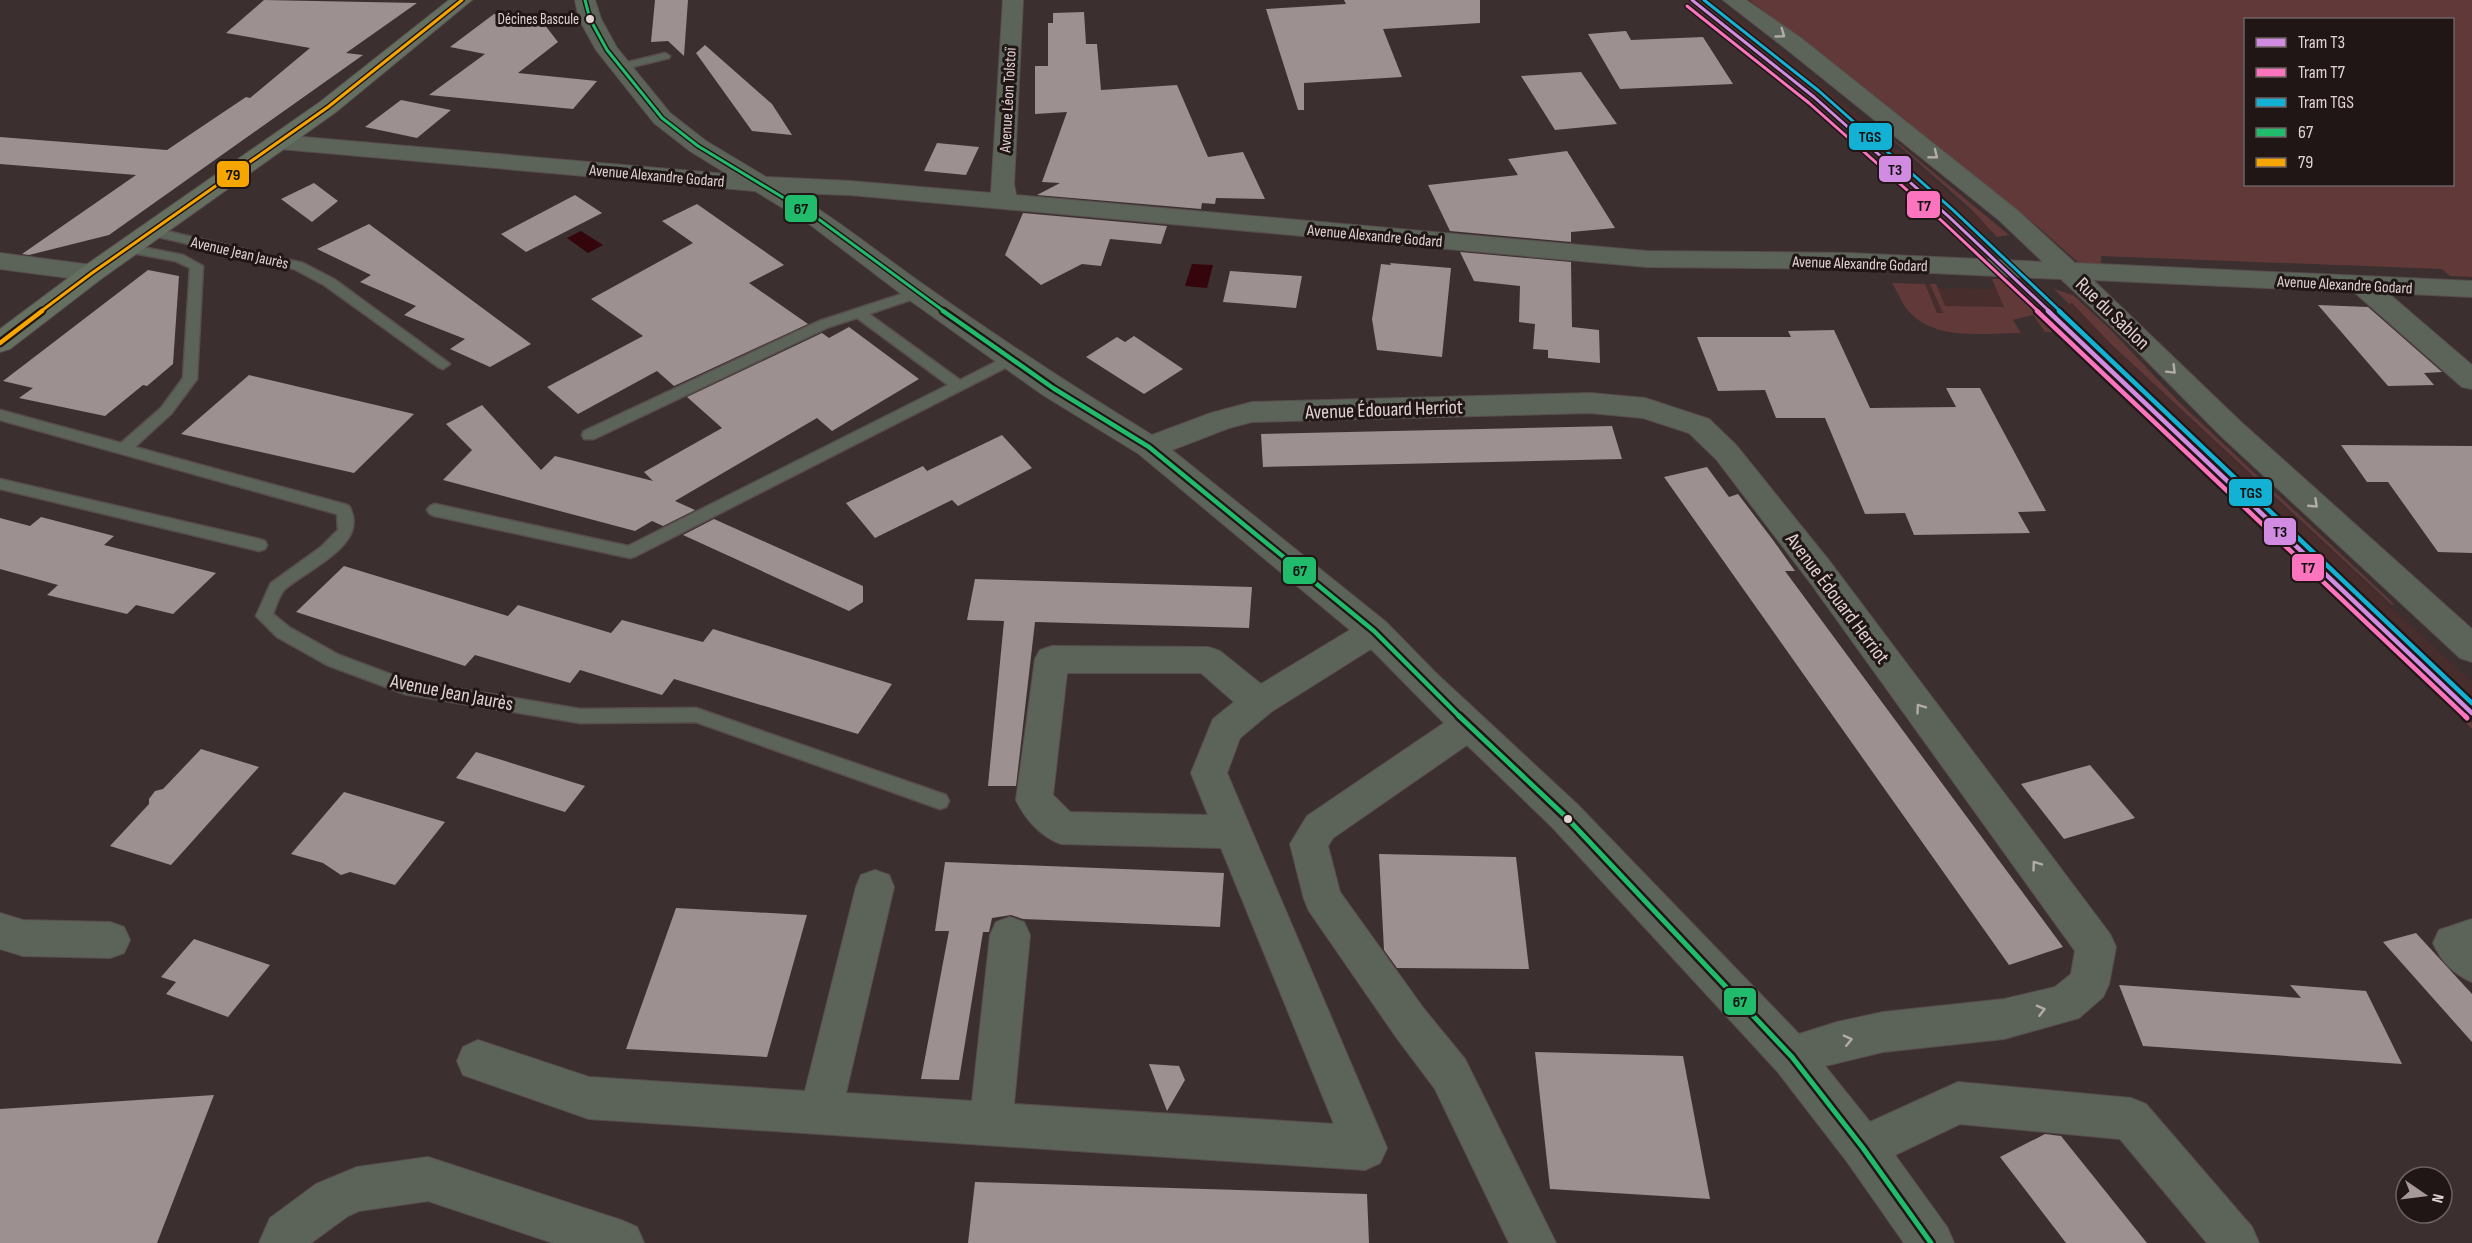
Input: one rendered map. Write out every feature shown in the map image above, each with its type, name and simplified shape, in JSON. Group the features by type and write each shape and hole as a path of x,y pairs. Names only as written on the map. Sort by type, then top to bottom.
{"main road":[{"name":"Avenue Jean Jaurès","path":"0,343 150,231 343,96 462,0"}],"street":[{"path":"585,0 590,19 607,50 662,118 698,146 818,218 917,292 1053,388 1149,447 1374,631 1565,816 1792,1057 1863,1148 1931,1243"},
{"name":"Avenue Léon Tolstoï","path":"1004,201 1002,184 1013,0"},
{"name":"Rue du Sablon","path":"1733,0 1801,50 2008,214 2071,272 2231,429 2472,649"},
{"name":"Avenue Alexandre Godard","path":"280,142 760,184 850,188 1004,201 1647,259 1847,261 2472,289"},
{"path":"0,261 92,273"},
{"path":"2362,285 2472,380"},
{"name":"Avenue Édouard Herriot","path":"1149,447 1221,420 1252,412 1590,403 1645,408 1699,426 1725,452 1820,572 2096,947 2089,984 2065,1004 2004,1019 1883,1032 1837,1042 1792,1057"},
{"path":"478,1061 590,1098 1365,1148 1209,772 1225,729 1259,702 1374,631"},
{"path":"1233,832 1061,828 1034,800 1053,659 1208,660 1259,702"},
{"path":"1469,725 1320,828 1309,844 1323,898 1410,1023 1450,1074 1533,1243"},
{"path":"820,1114 875,887"},
{"path":"0,931 23,938 110,940"},
{"path":"991,1124 1010,935"},
{"path":"2472,937 2453,943 2472,963"},
{"path":"1863,1148 1958,1103 2131,1119 2236,1243"},
{"path":"282,1243 286,1234 332,1200 357,1189 428,1179 621,1243"}],"lane":[{"path":"621,67 665,56"},
{"name":"Avenue Jean Jaurès","path":"150,231 298,266 329,282 443,364"},
{"name":"Avenue Jean Jaurès","path":"124,449 166,411 190,379 197,266 178,258 127,248"},
{"path":"590,435 824,324 917,292"},
{"path":"858,312 959,386"},
{"path":"435,510 630,552 1012,359"},
{"name":"Avenue Jean Jaurès","path":"0,415 344,510 346,532 327,551 277,587 264,616 283,632 333,660 405,687 580,716 696,715 940,801"},
{"path":"0,484 259,544"}],"shaded area":[{"path":"1685,0 1712,0 1738,17 1854,111 1994,232 1964,238 1843,127"},
{"path":"1749,0 2472,0 2472,277 2450,276 2442,269 2101,256 2101,265 2081,265 2036,225 1865,88"},
{"path":"1870,120 2009,235 1997,237 1971,209"},
{"path":"581,231 603,245 588,253 567,238"},
{"path":"1192,264 1213,265 1207,288 1185,286"},
{"path":"1992,279 2004,279 2041,316 2047,315 2041,309 2071,303 2113,343 2110,344 2472,682 2472,729 2057,332 2045,332 2033,315 1938,313 1925,284 1936,284 1938,288 1995,289"},
{"path":"1992,279 2004,279 2041,316 2060,329 2472,723 2472,729 2057,332 2045,332 2033,315 2013,320 2021,333 1975,334 1944,331 1917,319 1906,308 1892,283 1925,284 1937,313 1943,313 1930,284 1936,284 1945,306 2004,307"},
{"path":"2054,289 2073,295 2110,329 2179,402 2394,604 2392,605 2111,344 2072,303 2069,304"}],"building":[{"path":"264,0 417,3 346,53 363,55 109,235 29,255 22,254 136,175 0,164 0,137 167,150 246,97 250,98 310,48 226,33"},
{"path":"655,0 688,0 684,56 668,41 651,42"},
{"path":"1344,0 1480,0 1480,23 1383,29 1402,77 1304,83 1304,110 1298,110 1266,9 1346,4"},
{"path":"1084,12 1086,44 1097,44 1101,90 1177,85 1208,157 1243,152 1265,199 1216,198 1215,204 1202,203 1201,209 1037,195 1060,183 1042,182 1067,112 1035,114 1035,66 1048,66 1048,23 1053,23 1053,13"},
{"path":"494,14 541,20 558,42 518,73 597,81 573,109 429,95 485,54 450,47"},
{"path":"1626,31 1631,40 1703,37 1733,84 1620,89 1588,34"},
{"path":"705,45 772,104 792,135 752,131 696,53"},
{"path":"1581,72 1617,124 1555,130 1521,76"},
{"path":"401,100 451,110 417,138 365,127"},
{"path":"937,143 979,147 966,175 924,171"},
{"path":"1567,151 1615,228 1571,232 1571,242 1450,231 1428,185 1518,175 1508,159"},
{"path":"314,183 338,201 312,222 281,199"},
{"path":"575,195 602,213 526,252 501,234"},
{"path":"697,204 784,265 749,283 808,324 674,386 657,371 578,414 547,387 643,336 591,299 693,243 662,221"},
{"path":"1023,213 1167,226 1161,244 1110,239 1101,266 1082,264 1041,285 1005,255"},
{"path":"369,224 531,344 490,367 450,349 465,339 404,315 416,306 360,282 371,275 317,249"},
{"path":"1460,252 1571,262 1572,327 1599,330 1600,363 1548,358 1548,350 1533,349 1535,324 1519,322 1520,286 1474,281"},
{"path":"1390,263 1451,268 1442,357 1377,350 1372,319 1381,264 1391,265"},
{"path":"148,270 179,276 173,364 147,386 143,385 105,416 19,398 33,388 3,381"},
{"path":"1230,271 1302,276 1296,308 1223,302"},
{"path":"2318,305 2368,307 2442,372 2424,373 2434,385 2388,386"},
{"path":"849,327 919,379 832,431 817,418 675,501 695,510 663,526 652,521 635,531 443,480 472,450 446,424 482,405 541,470 555,456 653,481 644,472 722,428 687,397 822,333 829,338"},
{"path":"1834,330 1870,408 1956,407 1946,388 1980,388 2046,511 2018,512 2030,533 1914,535 1905,513 1865,514 1825,418 1776,418 1765,390 1718,391 1697,337 1791,337 1788,331"},
{"path":"1134,336 1183,369 1144,394 1086,357 1117,337 1125,342"},
{"path":"249,375 414,414 354,473 181,434"},
{"path":"1612,426 1622,459 1263,467 1261,434"},
{"path":"1002,435 1032,468 958,506 952,500 875,538 846,503 923,466 927,471"},
{"path":"2341,445 2472,446 2472,553 2438,552 2388,482 2367,482"},
{"path":"1707,467 1729,497 1738,494 1773,540 1795,571 1785,571 2063,947 2009,965 1664,477"},
{"path":"41,517 114,536 104,545 216,573 173,614 136,605 127,614 47,595 58,585 0,569 0,518 30,526"},
{"path":"714,519 863,586 863,602 849,611 683,535"},
{"path":"344,566 508,616 518,605 611,633 622,620 703,642 713,629 892,684 858,734 674,679 662,695 580,670 570,683 475,655 465,666 296,612"},
{"path":"975,579 1252,587 1249,628 1035,622 1016,786 988,786 1004,621 967,620"},
{"path":"201,749 259,767 171,865 110,846 149,804 149,799 155,791 163,789"},
{"path":"476,752 585,786 565,812 456,778"},
{"path":"2090,765 2135,818 2064,839 2021,784"},
{"path":"344,792 445,822 395,885 350,872 341,875 323,863 291,854"},
{"path":"1379,854 1516,857 1529,969 1397,968 1384,950"},
{"path":"945,862 1224,873 1220,927 1023,919 1011,915 992,918 989,932 983,932 959,1080 921,1079 949,931 935,931"},
{"path":"676,908 807,915 767,1057 626,1049"},
{"path":"2416,933 2472,994 2472,1042 2383,942"},
{"path":"194,939 270,965 228,1017 166,994 176,982 161,977"},
{"path":"2119,985 2301,998 2290,985 2366,991 2402,1064 2143,1046"},
{"path":"1535,1052 1683,1056 1710,1199 1550,1189"},
{"path":"1149,1064 1179,1066 1185,1080 1167,1111"},
{"path":"214,1095 157,1243 0,1243 0,1109"},
{"path":"2045,1134 2061,1136 2147,1243 2066,1243 2000,1157"},
{"path":"975,1182 1367,1194 1369,1243 968,1243"}],"tram line":[{"name":"T3","path":"1692,0 1814,97 1948,216 2472,713"},
{"name":"TGS","path":"1704,0 1819,91 1953,210 2472,703"},
{"name":"T7","path":"1687,6 1809,103 1943,222 2467,718"}],"transit line":[{"name":"79","path":"0,343 92,273 328,107 462,0"},
{"name":"67","path":"585,0 590,19 607,50 662,118 698,146 817,218 917,293 1053,388 1149,447 1374,631 1425,684 1565,816 1792,1057 1863,1148 1931,1243"}],"place":[{"name":"Décines Bascule","path":"590,19"}]}
